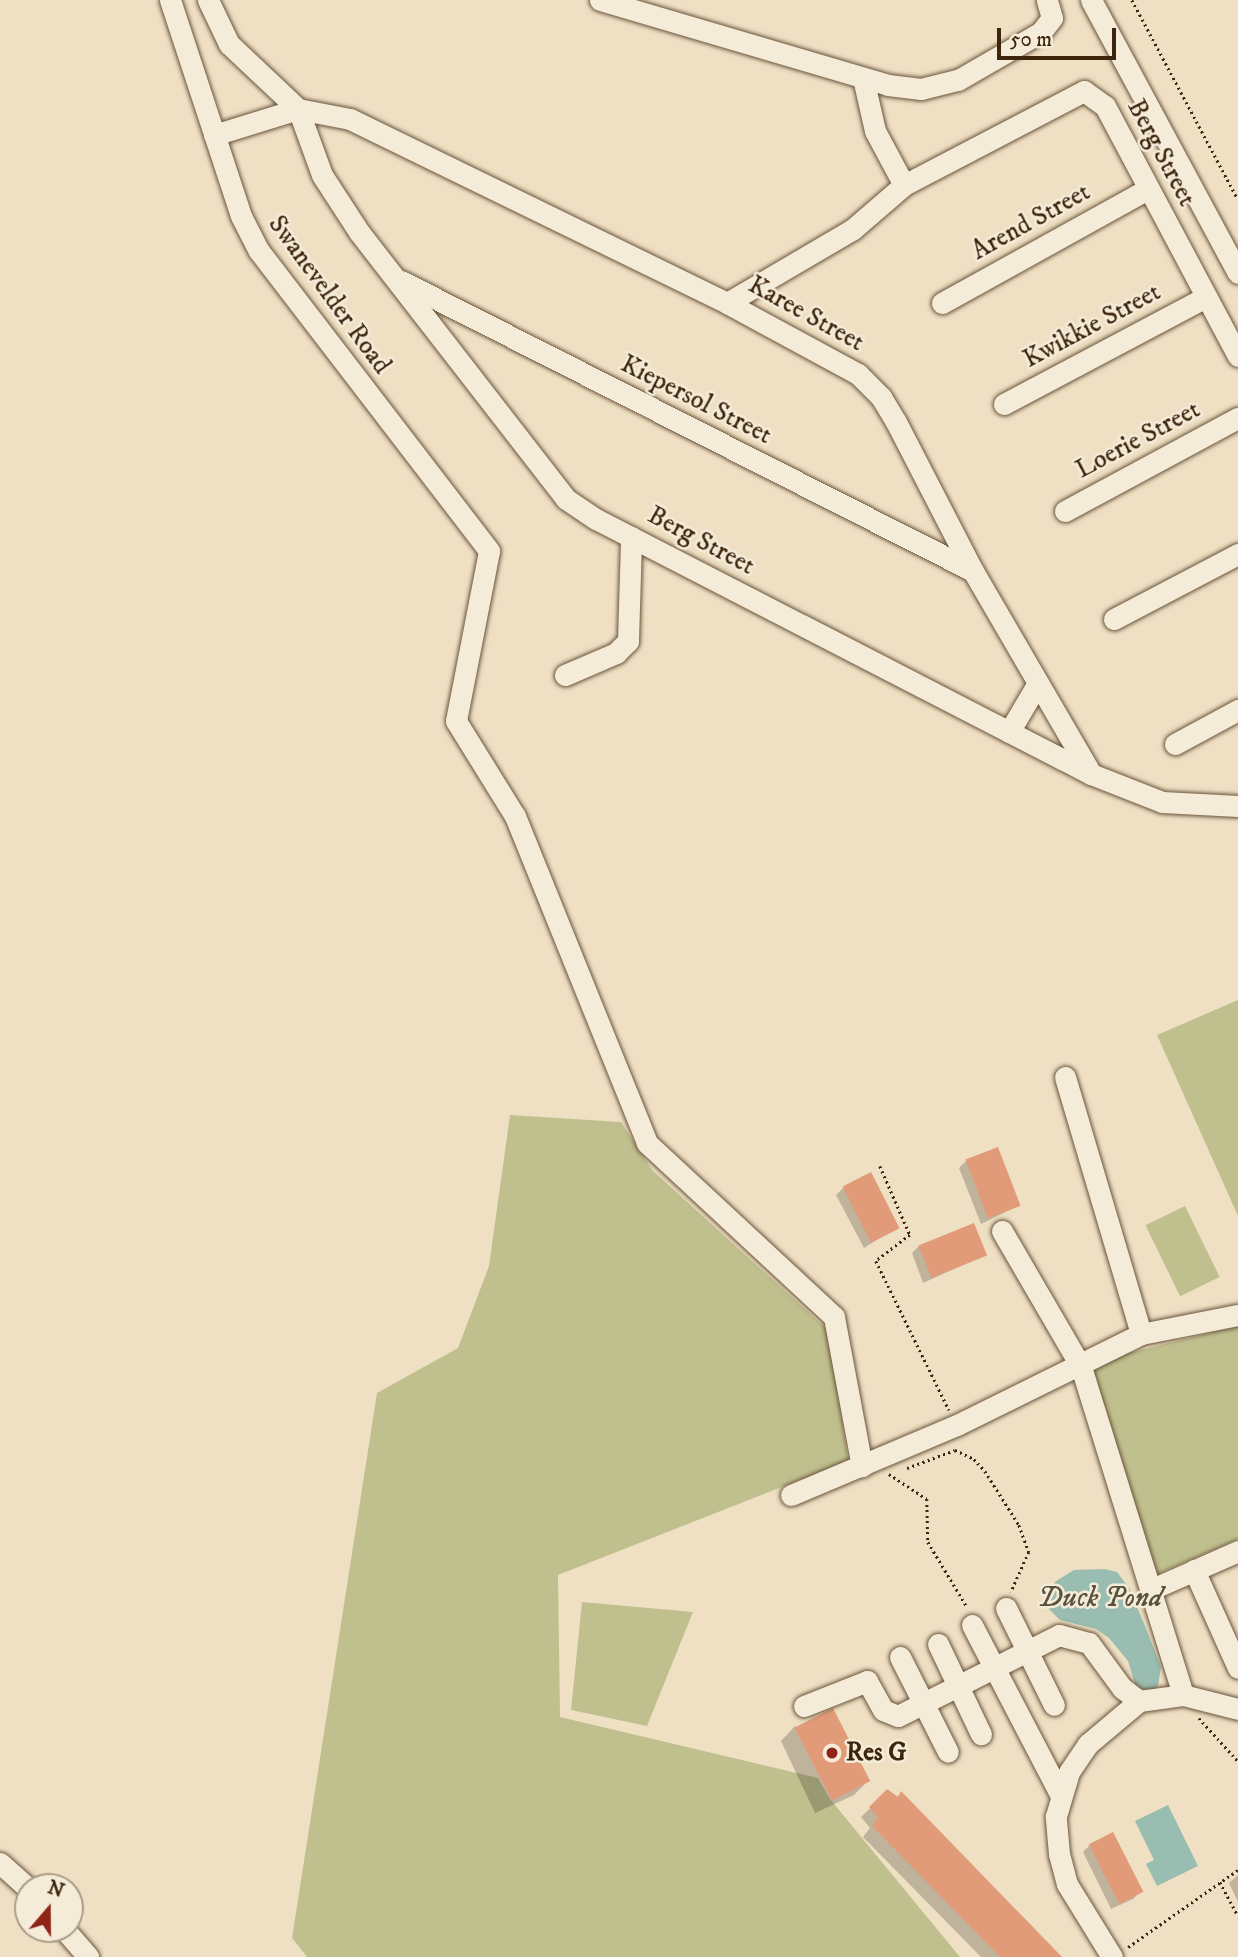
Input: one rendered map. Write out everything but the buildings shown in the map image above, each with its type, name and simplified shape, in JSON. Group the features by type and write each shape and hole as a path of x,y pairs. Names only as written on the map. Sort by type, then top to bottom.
{"street":[{"name":"Swanevelder Road","path":"170,0 241,216 270,268 489,551 456,721 515,816 651,1151 839,1325 876,1466"},
{"path":"208,0 229,44 302,113 216,141"},
{"path":"600,0 908,89 940,86 1046,7"},
{"path":"1091,0 1238,273"},
{"path":"727,303 853,229 904,185 875,131 863,78"},
{"name":"Berg Street","path":"904,185 1084,91 1096,95 1105,106 1238,356"},
{"name":"Berg Street","path":"302,113 331,190 556,489 580,509 1091,774 1163,802 1238,806"},
{"name":"Karee Street","path":"302,113 371,127 727,303 841,363 870,386 896,422 973,570 1091,774"},
{"name":"Arend Street","path":"942,303 1147,189"},
{"name":"Kiepersol Street","path":"396,278 973,570"},
{"name":"Kwikkie Street","path":"1004,404 1206,297"},
{"name":"Loerie Street","path":"1065,511 1238,418"},
{"path":"565,674 616,653 628,641 631,537"},
{"path":"1114,620 1238,554"},
{"path":"1009,732 1038,683"},
{"path":"1175,744 1238,710"},
{"path":"1065,1077 1140,1334"},
{"path":"1002,1231 1081,1367 1152,1588 1183,1695"},
{"path":"791,1496 876,1466 1081,1367 1140,1334 1238,1315"},
{"path":"1152,1588 1238,1551"},
{"path":"1194,1570 1238,1668"},
{"path":"1006,1608 1054,1706"},
{"path":"972,1625 991,1668 1060,1794"},
{"path":"804,1706 861,1680 870,1683 891,1716 1059,1635 1073,1636 1089,1643 1122,1688 1139,1701"},
{"path":"937,1644 981,1734"},
{"path":"900,1657 948,1752"},
{"path":"1118,1953 1067,1884 1055,1837 1060,1794 1088,1744 1139,1701 1183,1695 1238,1709"},
{"path":"0,1863 14,1876"},
{"path":"76,1943 88,1957"}],"path":[{"path":"1132,0 1238,199"},
{"path":"880,1166 909,1235 876,1261 957,1425"},
{"path":"876,1466 955,1450 974,1459 985,1471 1020,1525 1029,1552 1006,1608"},
{"path":"876,1466 927,1499 928,1542 965,1597 972,1625"},
{"path":"1183,1695 1217,1742 1238,1761"},
{"path":"1118,1953 1238,1870"},
{"path":"1220,1882 1238,1916"}],"green space":[{"path":"1238,1000 1238,1216 1157,1035"},
{"path":"510,1115 621,1122 652,1170 829,1331 848,1461 558,1575 560,1717 818,1778 830,1799 960,1957 307,1957 292,1938 377,1393 458,1348 489,1266"},
{"path":"1185,1206 1220,1277 1180,1296 1145,1225"},
{"path":"1238,1326 1238,1539 1148,1578 1088,1363"},
{"path":"582,1602 693,1612 647,1726 571,1710"}],"water":[{"name":"Duck Pond","path":"1104,1569 1117,1572 1129,1588 1145,1626 1161,1667 1158,1686 1152,1691 1136,1687 1128,1661 1109,1638 1096,1629 1060,1620 1045,1605 1045,1592 1056,1581 1074,1570"},
{"path":"1168,1805 1198,1866 1157,1886 1146,1864 1154,1860 1135,1821"}],"place":[{"name":"Res G","path":"832,1753"}]}
